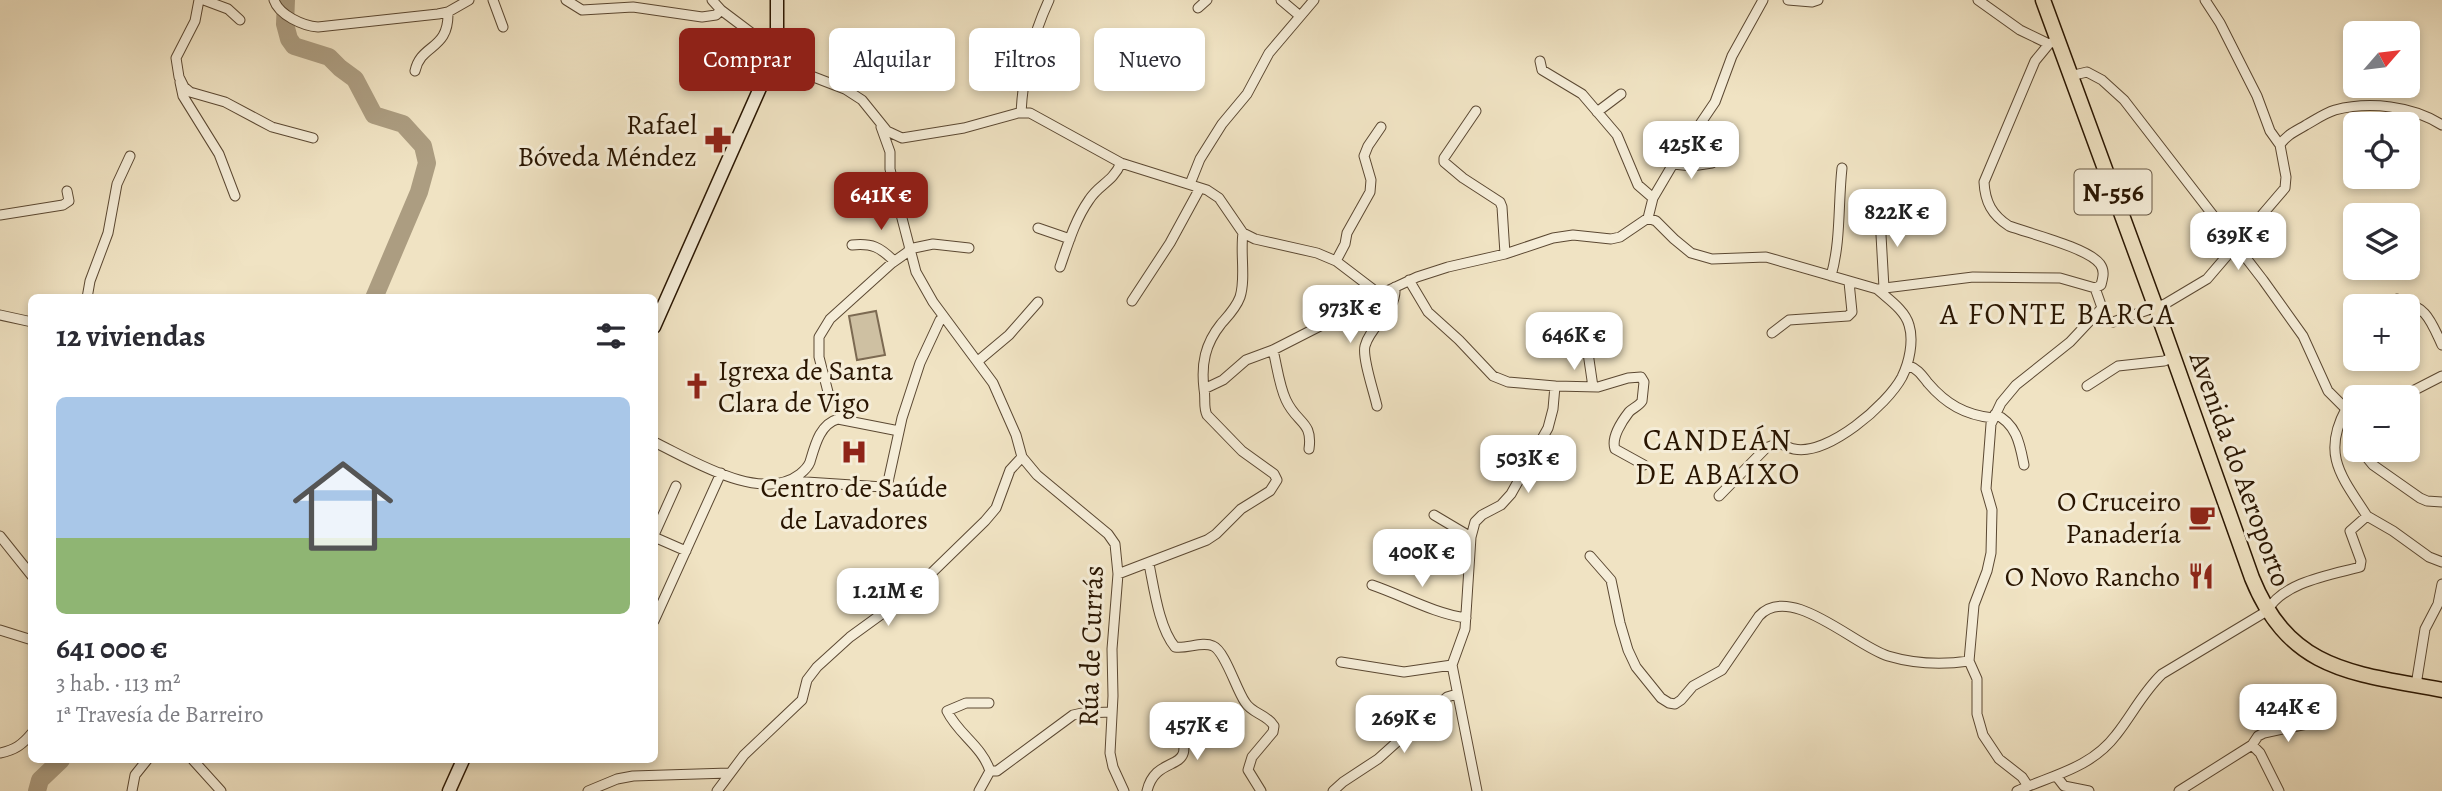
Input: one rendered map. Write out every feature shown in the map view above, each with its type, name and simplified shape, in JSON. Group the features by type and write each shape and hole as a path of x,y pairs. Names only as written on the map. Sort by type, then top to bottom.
{"main road":[{"path":"775,28 777,0"},
{"name":"Avenida do Aeroporto","path":"2043,0 2053,42 2070,76 2252,578 2267,611 2301,648 2321,662 2442,690"},
{"path":"658,318 757,91"},
{"path":"449,791 462,763"}],"street":[{"path":"235,196 219,154 183,96 176,58 195,21 202,0 228,9 240,20"},
{"path":"275,3 295,20 318,27 449,12 469,0"},
{"path":"493,0 503,27"},
{"path":"566,0 582,10 633,7 702,17 716,15 721,10"},
{"path":"712,0 742,28"},
{"path":"1021,113 1025,69 1034,33 1049,0"},
{"path":"1198,8 1207,0"},
{"path":"1281,0 1300,16"},
{"path":"1190,184 1200,159 1222,124 1247,94 1276,44 1314,0"},
{"path":"1204,389 1227,377 1247,360 1273,350 1375,298 1378,293 1409,280 1553,238 1573,234 1620,237 1648,218 1653,198 1673,163 1715,103 1732,56 1763,0"},
{"path":"1788,0 1818,0"},
{"path":"1648,218 1656,221 1691,253 1712,259 1766,257 1849,282 1881,288 1973,277 2060,278 2095,288 2101,285 2104,274 2101,265 2089,254 2009,226 1997,219 1989,207 1984,181 2035,61 2053,42 2020,30 1978,0"},
{"path":"2095,288 2106,319 2113,322 2156,308 2190,291 2207,279 2285,188 2286,177 2280,145 2270,131 2257,96 2205,0"},
{"path":"415,71 417,62 444,36 449,27 449,12"},
{"path":"1540,61 1542,71 1582,94 1617,135 1639,185 1653,198"},
{"path":"2070,76 2087,72 2102,80 2124,100 2303,336 2328,391 2343,403"},
{"path":"717,791 744,755 802,699 807,680 817,667 850,638 912,592 985,521 996,508 1010,470 1022,457 1002,400 916,272 890,169 890,152 881,127 862,100 815,75"},
{"path":"179,77 190,92 225,102 272,127 313,138"},
{"path":"1597,112 1621,94"},
{"path":"2280,145 2289,135 2310,122 2332,111 2347,108 2385,107 2407,110 2426,115 2442,125"},
{"path":"1476,111 1444,158 1444,162 1500,202 1505,254"},
{"path":"881,127 902,138 964,128 1021,113 1041,117 1121,163 1200,188 1219,198 1243,233 1255,239 1317,253 1336,261 1378,293"},
{"path":"1336,261 1345,244 1347,233 1370,192 1371,180 1364,156 1367,146 1381,127"},
{"path":"890,152 902,138"},
{"path":"88,294 107,233 117,184 130,156"},
{"path":"1060,267 1090,198 1111,181 1121,163"},
{"path":"1673,163 1692,166 1712,163"},
{"path":"1831,276 1838,240 1838,200 1842,168"},
{"path":"1132,301 1170,243 1200,188"},
{"path":"0,215 63,205 69,201 67,191"},
{"path":"1719,496 1766,448 1779,443 1796,450 1821,446 1842,436 1862,421 1893,390 1907,365 1910,348 1909,325 1903,313 1881,288 1881,234 1887,207"},
{"path":"1038,228 1070,239"},
{"path":"1118,574 1207,541 1241,509 1270,491 1276,484 1277,480 1273,474 1242,451 1204,409 1204,353 1216,330 1236,306 1241,295 1243,233"},
{"path":"852,245 868,244 879,247 894,261"},
{"path":"828,392 819,357 819,337 830,320 909,250 933,244 969,248"},
{"path":"1409,280 1428,312 1460,340 1493,376 1508,382 1593,387 1641,377 1644,382 1642,401 1630,411 1613,445 1615,449 1644,465"},
{"path":"1772,334 1789,320 1848,316 1852,312 1849,282"},
{"path":"1377,406 1365,348 1392,305 1395,287"},
{"path":"978,361 1009,335 1038,302"},
{"path":"2420,308 2442,345"},
{"path":"2028,786 2022,777 1999,759 1983,735 1977,714 1977,679 1969,661 1973,605 1987,571 1991,553 1992,510 1986,489 1994,416 2016,385 2070,342 2101,309"},
{"path":"0,315 28,321"},
{"path":"658,444 746,482 822,482 883,487 891,477 899,430 920,363 940,320 944,317"},
{"path":"1587,346 1593,387"},
{"path":"1273,350 1285,399 1299,421 1309,429 1309,449"},
{"path":"2087,386 2118,366 2164,361 2174,357"},
{"path":"1907,365 1917,368 1927,382 1953,406 1978,416 1994,416 2006,421 2021,443 2024,466"},
{"path":"2420,387 2442,376"},
{"path":"1477,791 1452,664 1465,629 1471,537 1475,522 1501,505 1511,494 1548,428 1555,386"},
{"path":"2343,417 2338,422 2334,454 2346,487 2367,516 2433,560 2442,562"},
{"path":"791,481 807,468 821,433 830,421 838,419 899,430"},
{"name":"Rúa de Currás","path":"1022,457 1037,475 1112,538 1118,574 1112,649 1110,753 1124,791"},
{"path":"2370,462 2420,498 2442,502"},
{"path":"810,463 822,482"},
{"path":"658,612 721,473"},
{"path":"658,527 676,486"},
{"path":"1434,516 1471,537"},
{"path":"2017,791 2074,769 2107,746 2148,688 2162,674 2267,611 2273,601 2294,588 2327,575 2360,567 2361,561 2350,531 2367,516"},
{"path":"0,536 28,571"},
{"path":"658,538 686,551"},
{"path":"1590,556 1611,580 1620,623 1636,667 1661,698 1669,703 1675,704 1693,686 1722,670 1759,615 1765,609 1778,605 1789,606 1821,620 1886,656 1921,663 1969,661"},
{"path":"1149,564 1161,616 1171,643 1181,648 1207,644 1215,646 1222,654 1234,683 1250,710 1271,721 1274,726 1273,732 1252,757 1248,770 1261,791"},
{"path":"2416,685 2425,629 2438,604 2442,584"},
{"path":"1372,586 1405,597 1443,615 1466,618"},
{"path":"0,630 28,639"},
{"path":"1341,662 1404,672 1452,664"},
{"path":"1333,791 1378,760 1447,697 1457,694"},
{"path":"989,703 966,703 947,711 953,723 974,742 990,771"},
{"path":"990,771 997,771 1073,715 1112,712"},
{"path":"1147,791 1149,780 1156,771 1180,761 1184,755 1185,746 1174,720"},
{"path":"2179,791 2252,745 2258,736 2312,723"},
{"path":"0,753 11,751 28,738"},
{"path":"2252,745 2260,753 2279,791"},
{"path":"132,791 135,775 145,763"},
{"path":"196,763 221,791"},
{"path":"979,791 990,771"},
{"path":"588,791 617,779 633,776 729,773"},
{"path":"2057,777 2064,786 2090,791"}],"shaded area":[{"path":"876,311 885,355 857,360 849,316"}],"waterway":[{"path":"286,0 285,24 294,46 329,57 355,79 374,115 403,124 423,146 427,163 419,192 376,294"},
{"path":"37,791 40,780 58,763"}],"place":[{"name":"Rafael Bóveda Méndez","path":"718,140"},
{"name":"Igrexa de Santa Clara de Vigo","path":"697,386"},
{"name":"Centro de Saúde de Lavadores","path":"854,452"},
{"name":"O Cruceiro Panadería","path":"2202,517"},
{"name":"O Novo Rancho","path":"2201,576"}],"district":[{"name":"A FONTE BARCA","path":"2058,314"},
{"name":"CANDEÁN DE ABAIXO","path":"1718,457"}]}
